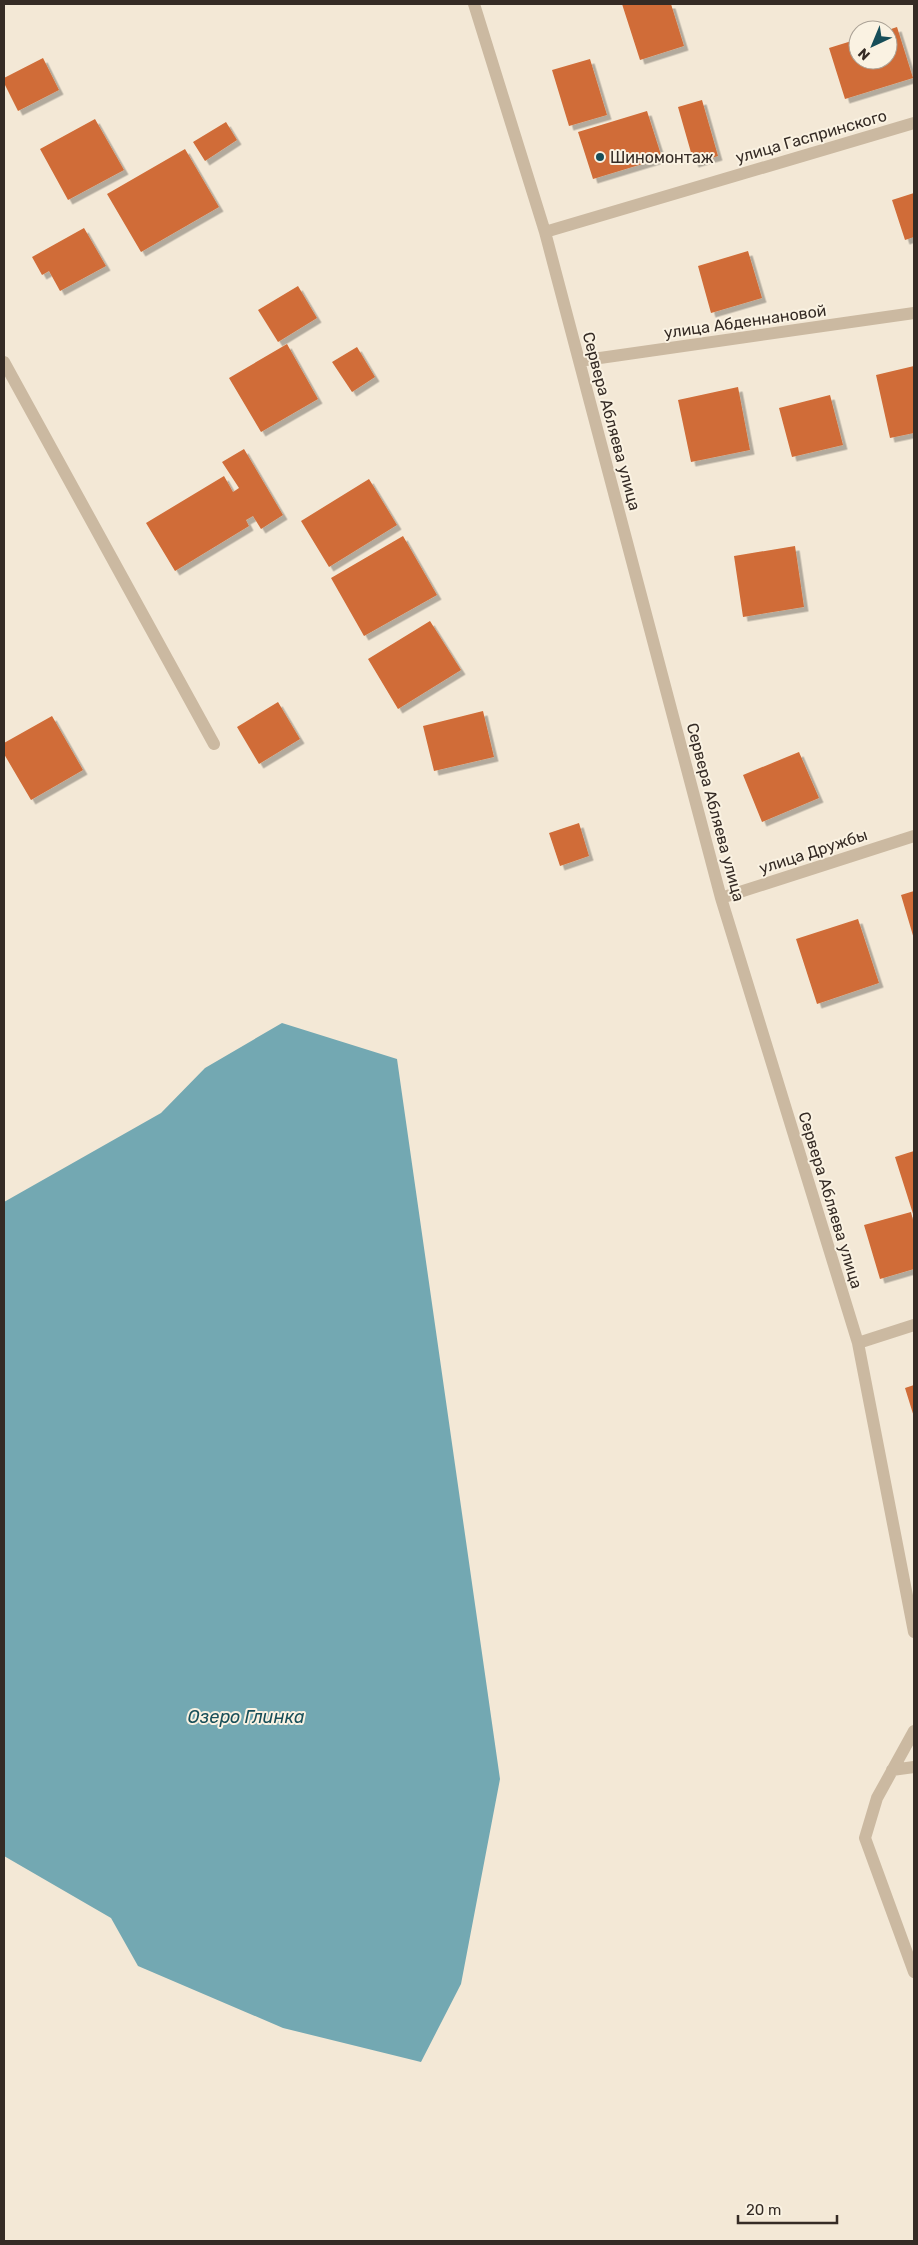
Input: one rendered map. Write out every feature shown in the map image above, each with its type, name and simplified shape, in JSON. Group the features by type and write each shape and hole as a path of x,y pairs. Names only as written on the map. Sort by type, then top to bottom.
{"street":[{"name":"Сервера Абляева улица","path":"474,4 545,232 721,898 858,1343 914,1632"},
{"name":"улица Гаспринского","path":"545,232 914,123"},
{"name":"улица Абденнановой","path":"579,361 914,313"},
{"path":"4,362 214,744"},
{"name":"улица Дружбы","path":"721,898 914,836"},
{"path":"858,1343 914,1325"},
{"path":"914,1731 877,1798 865,1838 914,1972"},
{"path":"892,1770 914,1767"}],"water":[{"name":"Озеро Глинка","path":"282,1023 397,1059 500,1779 461,1984 421,2062 283,2028 138,1966 111,1918 4,1856 4,1202 161,1113 205,1068"}],"building":[{"path":"622,4 671,4 684,46 640,60"},
{"path":"898,30 913,78 845,99 829,48 848,42 848,70 898,70"},
{"path":"43,58 59,90 18,111 4,83 4,78"},
{"path":"590,59 607,115 569,126 552,70"},
{"path":"702,100 718,156 694,163 678,107"},
{"path":"647,111 662,158 593,179 578,132"},
{"path":"95,119 124,170 68,200 40,149"},
{"path":"226,122 237,140 205,161 193,142"},
{"path":"185,149 219,207 141,252 107,194"},
{"path":"914,193 914,237 905,240 892,200"},
{"path":"84,228 106,266 60,291 49,271 42,275 32,257"},
{"path":"748,251 762,298 711,313 698,266"},
{"path":"298,286 317,318 278,342 258,310"},
{"path":"287,344 318,399 261,432 229,378"},
{"path":"357,347 375,377 352,392 332,362"},
{"path":"914,366 914,433 890,438 876,375"},
{"path":"738,387 750,450 691,462 678,400"},
{"path":"830,395 843,445 792,457 779,408"},
{"path":"244,449 283,515 261,529 253,516 246,520 249,526 175,571 146,523 224,476 233,492 239,488 222,462"},
{"path":"369,479 397,525 329,567 301,521"},
{"path":"403,536 437,595 364,636 331,578"},
{"path":"795,546 804,607 743,617 734,556"},
{"path":"430,621 461,670 398,709 368,659"},
{"path":"278,702 300,739 259,764 237,727"},
{"path":"483,711 494,757 434,771 423,726"},
{"path":"52,716 83,770 31,800 4,754 4,743"},
{"path":"799,752 819,798 762,822 743,775"},
{"path":"579,823 589,856 560,866 549,833"},
{"path":"914,891 914,939 901,895"},
{"path":"858,919 879,983 817,1004 796,939"},
{"path":"914,1151 914,1217 895,1157"},
{"path":"911,1212 914,1224 914,1269 880,1279 864,1225"},
{"path":"914,1385 914,1417 905,1388"}],"place":[{"name":"Шиномонтаж","path":"600,157"}]}
